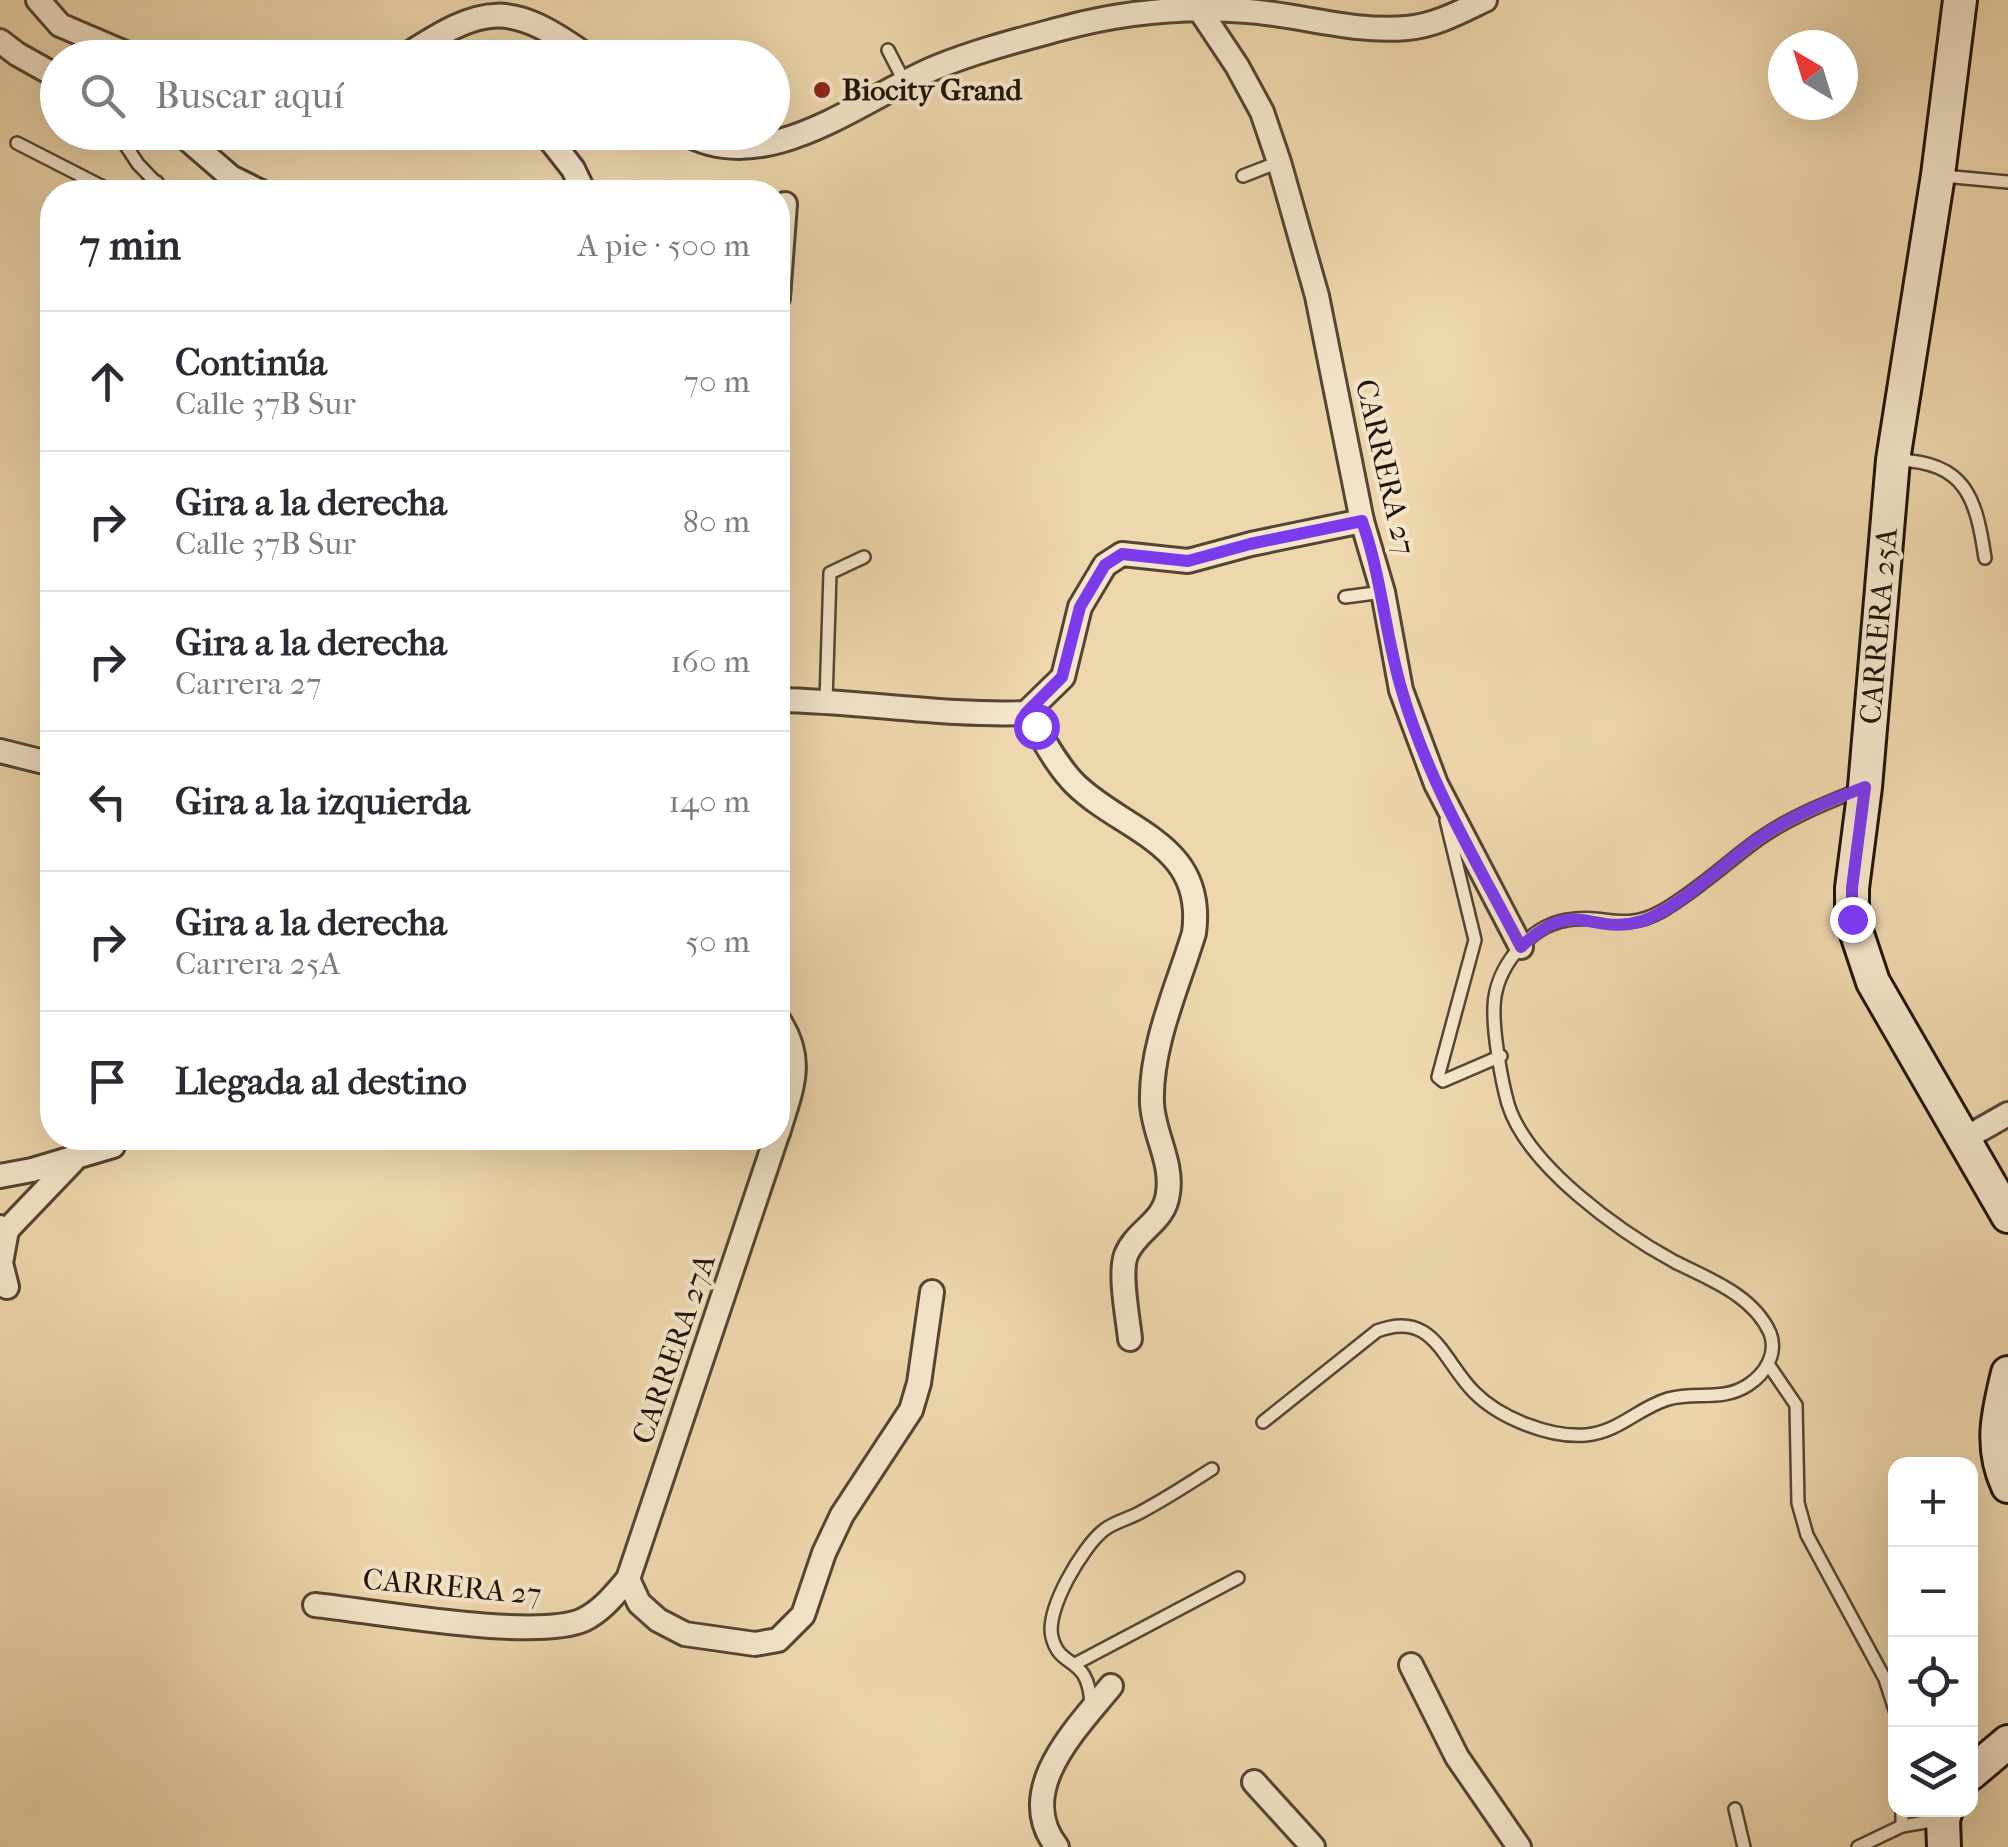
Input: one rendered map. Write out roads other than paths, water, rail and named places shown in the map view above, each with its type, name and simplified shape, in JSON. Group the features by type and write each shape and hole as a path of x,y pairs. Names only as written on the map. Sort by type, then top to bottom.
{"street":[{"path":"38,0 60,26 94,40"},
{"path":"790,138 963,57 1096,20 1196,4 1372,29 1409,28 1436,22 1485,0"},
{"name":"CARRERA 25A","path":"1960,0 1938,175 1893,460 1852,919 1860,948 1893,1020 2008,1216"},
{"name":"CARRERA 27","path":"1196,4 1262,112 1280,162 1318,296 1362,521 1383,592 1402,690 1436,784 1521,947"},
{"path":"431,40 474,13 496,7 520,9 541,19 567,40"},
{"path":"0,40 40,67"},
{"path":"200,150 237,180"},
{"path":"558,150 578,180"},
{"path":"790,700 986,714 1026,713 1062,677 1080,607 1105,565 1122,554 1188,561 1235,547 1362,521"},
{"path":"1026,713 1060,768 1078,787 1162,846 1194,892 1194,933 1156,1058 1152,1087 1152,1110 1169,1191 1164,1209 1126,1255 1130,1339"},
{"path":"0,751 40,761"},
{"name":"CARRERA 27A","path":"790,1041 795,1059 790,1092"},
{"path":"1964,1139 2008,1114"},
{"path":"0,1176 101,1150"},
{"name":"CARRERA 27A","path":"628,1579 772,1150"},
{"path":"7,1287 0,1263 3,1229 77,1158"},
{"path":"628,1579 639,1604 658,1620 685,1634 755,1644 778,1640 803,1615 824,1552 842,1515 911,1410 919,1383 932,1292"},
{"path":"2008,1374 1995,1442 2008,1486"},
{"name":"CARRERA 27","path":"315,1605 510,1627 548,1626 581,1620 604,1606 628,1579"},
{"path":"1411,1666 1456,1757 1520,1847"},
{"path":"1056,1847 1043,1823 1042,1788 1091,1710 1111,1686"},
{"path":"1978,1767 2008,1742"},
{"path":"1254,1782 1313,1847"}],"lane":[{"path":"888,50 905,83"},
{"path":"17,143 89,180"},
{"path":"129,150 154,180"},
{"path":"1243,176 1280,162"},
{"path":"1938,175 2008,182"},
{"path":"1893,460 1932,464 1968,491 1978,512 1985,558"},
{"path":"826,701 830,573 864,556"},
{"path":"1345,597 1383,592"},
{"path":"1436,784 1475,940 1438,1077 1443,1081 1500,1056"},
{"path":"1263,1422 1378,1331 1399,1325 1424,1330 1475,1393 1494,1406 1535,1426 1572,1435 1618,1427 1654,1405 1678,1397 1733,1393 1755,1380 1768,1364 1770,1332 1736,1294 1627,1230 1580,1196 1536,1155 1508,1102 1494,1007 1498,985 1521,947 1537,931 1570,919 1640,922 1666,908 1762,836 1865,787"},
{"path":"1768,1364 1796,1405 1798,1503 1807,1535 1888,1688"},
{"path":"1091,1710 1086,1673 1062,1656 1052,1641 1050,1621 1088,1547 1105,1529 1212,1469"},
{"path":"1075,1664 1238,1578"},
{"path":"1734,1809 1744,1847"},
{"path":"1902,1817 1902,1826"},
{"path":"1858,1847 1902,1826 1944,1825"}],"place":[{"name":"Biocity Grand","path":"822,90"}]}
